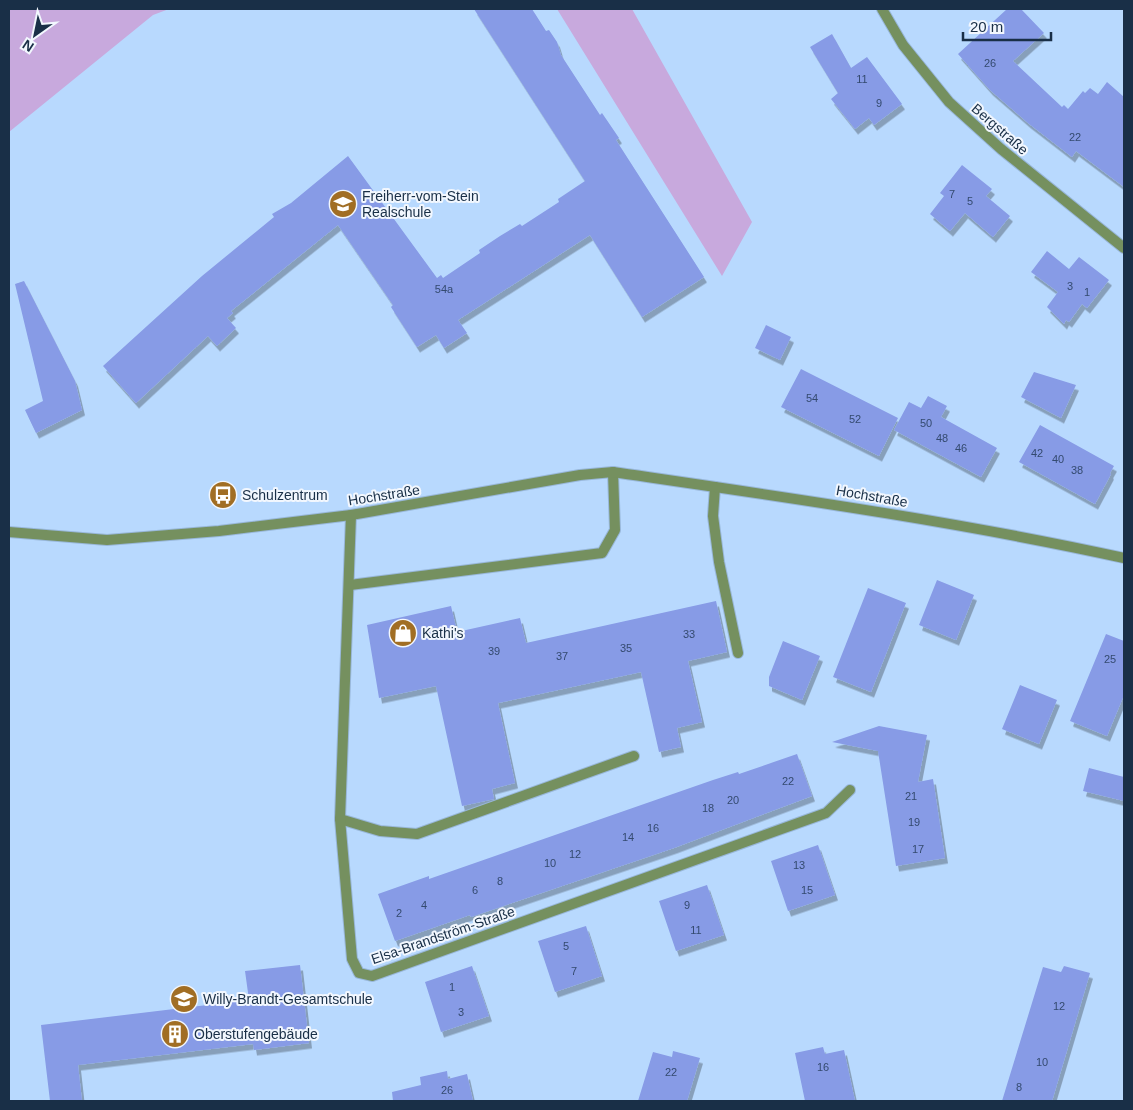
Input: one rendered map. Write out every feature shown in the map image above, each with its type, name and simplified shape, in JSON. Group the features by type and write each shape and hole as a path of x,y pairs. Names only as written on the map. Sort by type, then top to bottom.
{"street":[{"name":"Bergstraße","path":"882,9 903,45 949,102 1001,149 1124,248"},
{"name":"Hochstraße","path":"9,532 107,540 220,531 351,515 580,475 614,472 823,502 1036,539 1124,558"},
{"path":"350,585 602,553 615,530 614,472"},
{"path":"714,487 713,516 719,562 738,653"},
{"name":"Elsa-Brandström-Straße","path":"351,515 350,585 340,819 352,959 359,973 372,976 826,813 850,790"},
{"path":"340,819 380,831 416,834 634,756"}],"shaded area":[{"path":"9,9 169,9 153,15 9,132"},
{"path":"557,9 632,9 752,222 722,276"}],"building":[{"path":"474,9 532,9 546,31 549,30 557,42 561,55 600,115 602,113 619,138 616,140 704,277 642,317 590,235 458,320 467,333 444,348 436,335 417,347 391,307 393,305 338,225 231,311 233,313 227,318 236,328 217,346 208,336 136,403 103,366 202,276 274,217 272,214 291,203 348,156 437,278 441,275 443,278 480,253 479,250 500,236 520,224 522,226 559,202 558,199 585,181"},
{"path":"1007,9 1021,9 1044,33 1013,61 1062,107 1064,105 1068,109 1083,91 1085,93 1090,88 1098,94 1107,82 1124,97 1124,187 1076,151 1072,157 1028,123 990,90 958,54"},
{"path":"832,34 851,68 867,57 902,104 874,125 869,118 855,129 831,99 838,93 810,47"},
{"path":"962,165 992,189 986,196 1010,216 993,237 965,213 950,231 930,214 944,196 940,193"},
{"path":"1047,251 1069,269 1079,257 1109,280 1087,308 1082,304 1069,322 1066,320 1064,324 1047,307 1058,292 1031,272"},
{"path":"24,281 75,381 82,410 36,433 25,410 43,401 15,284"},
{"path":"766,325 791,337 780,360 755,348"},
{"path":"801,369 898,418 879,456 781,407"},
{"path":"1034,372 1076,385 1061,418 1021,397"},
{"path":"928,396 947,406 941,417 997,448 981,477 894,430 909,402 921,408"},
{"path":"1040,425 1114,466 1095,504 1019,462"},
{"path":"937,580 974,595 956,640 919,625"},
{"path":"868,588 906,603 871,692 833,677"},
{"path":"716,601 727,652 688,661 702,722 677,728 681,747 659,752 641,672 498,703 515,783 492,789 494,799 462,806 436,686 379,698 367,625 451,606 457,632 520,618 526,643"},
{"path":"1106,634 1124,641 1124,695 1107,736 1070,721"},
{"path":"783,641 820,656 802,700 769,686 769,677"},
{"path":"1020,685 1057,700 1039,744 1002,729"},
{"path":"879,726 927,735 918,782 933,779 945,858 896,866 878,751 832,742"},
{"path":"797,754 812,796 674,848 395,941 378,894 429,876 429,879 713,780 738,772 739,774"},
{"path":"1089,768 1124,777 1124,801 1083,791"},
{"path":"818,845 835,895 788,911 771,861"},
{"path":"707,885 724,935 676,951 659,901"},
{"path":"586,926 602,976 555,992 538,941"},
{"name":"Oberstufengebäude","path":"300,965 309,1043 254,1050 253,1044 78,1065 82,1101 50,1101 41,1025 249,1000 245,971"},
{"path":"472,966 489,1016 441,1032 425,982"},
{"path":"1064,966 1090,973 1052,1101 1002,1101 1043,967 1061,972"},
{"path":"823,1047 825,1054 844,1050 855,1101 805,1101 795,1053"},
{"path":"673,1051 700,1058 687,1101 638,1101 653,1052 672,1057"},
{"path":"447,1071 448,1079 467,1074 473,1101 393,1101 392,1092 421,1085 420,1077"}],"place":[{"name":"Freiherr-vom-Stein Realschule","path":"343,204"},
{"name":"Schulzentrum","path":"223,495"},
{"name":"Kathi's","path":"403,633"},
{"name":"Willy-Brandt-Gesamtschule","path":"184,999"},
{"name":"Oberstufengebäude","path":"175,1034"}]}
